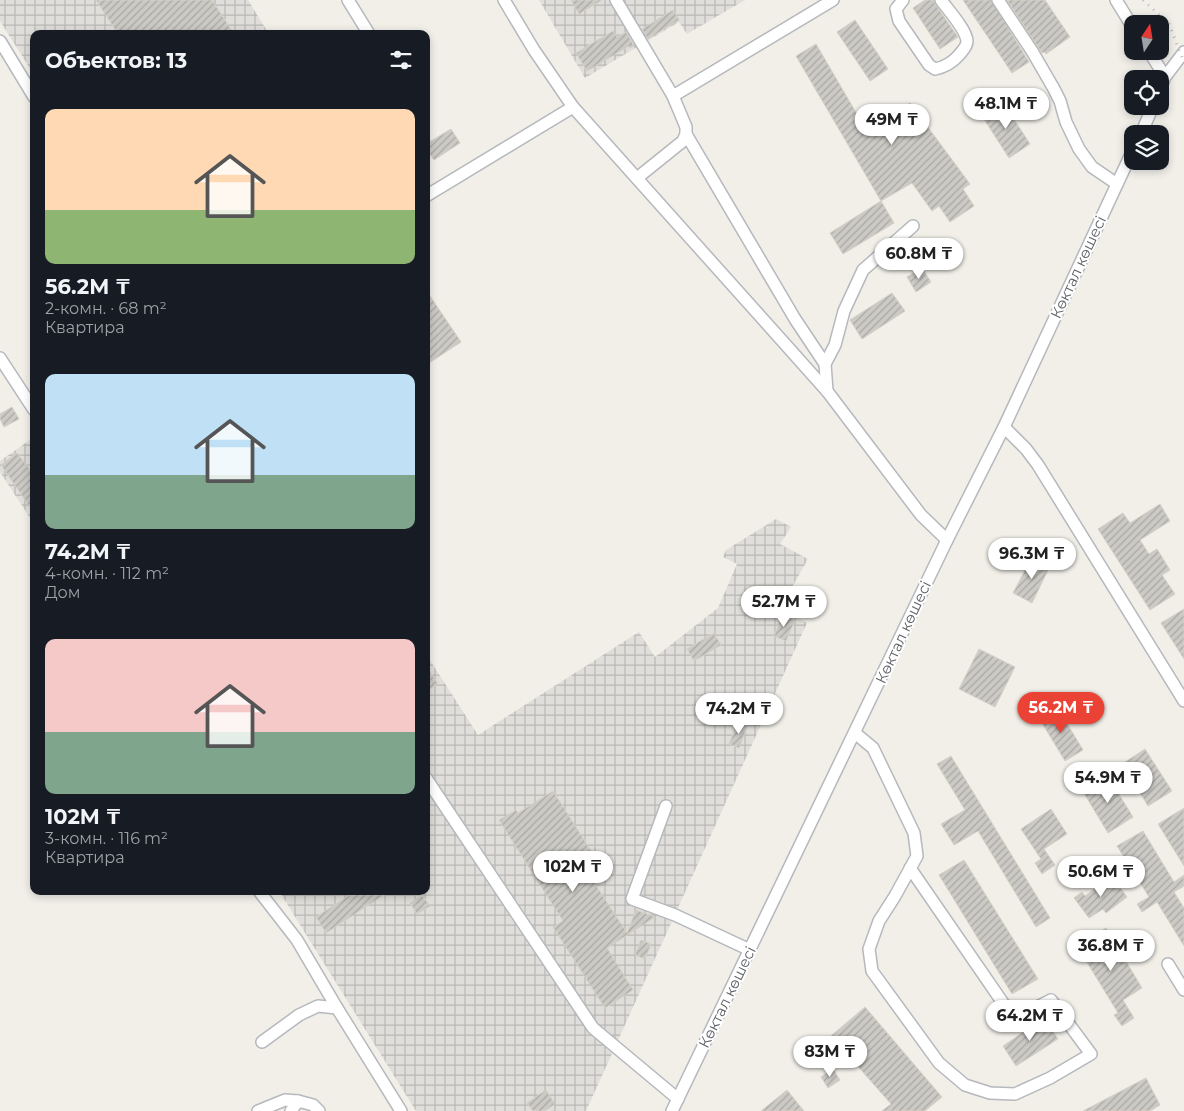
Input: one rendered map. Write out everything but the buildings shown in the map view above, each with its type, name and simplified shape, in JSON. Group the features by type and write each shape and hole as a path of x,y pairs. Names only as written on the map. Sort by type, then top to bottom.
{"street":[{"path":"348,0 367,30"},
{"path":"504,0 534,50 573,108 827,390 921,515 947,540"},
{"path":"616,0 673,96 686,127 683,141 637,178"},
{"path":"673,96 833,0"},
{"path":"903,0 896,9 899,21 929,65 935,69 941,68 954,60 966,48 967,41 962,30 941,0"},
{"path":"998,0 1032,51 1054,89 1060,101 1066,122 1079,149 1092,167 1117,184"},
{"path":"1116,0 1125,15"},
{"path":"0,41 30,90"},
{"path":"1169,72 1184,52"},
{"path":"430,194 573,108"},
{"path":"686,134 795,319 825,364 827,390"},
{"name":"Көктал көшесі","path":"672,1111 947,540 1004,427 1124,169"},
{"path":"825,364 835,345 844,311 863,270 913,226"},
{"path":"0,358 30,404"},
{"path":"1004,427 1026,449 1038,465 1184,701"},
{"path":"855,733 873,748 914,832 916,856 879,921 869,949 872,971 939,1063 965,1085 990,1093 1015,1094 1050,1078 1091,1054 1051,1000 1014,1019 910,868"},
{"path":"430,784 593,1028 678,1099"},
{"path":"666,806 632,898 675,915 750,950"},
{"path":"262,895 297,940 401,1111"},
{"path":"1168,964 1184,990"},
{"path":"262,1042 299,1015 311,1009 318,1006 337,1008"},
{"path":"258,1111 285,1100 294,1106 313,1105 319,1111"}],"shaded area":[{"path":"0,0 248,0 267,30 30,30 30,69 0,21"},
{"path":"539,0 745,0 687,34 679,22 585,78"},
{"path":"30,440 30,518 0,472 0,461"},
{"path":"776,519 791,527 780,544 808,559 790,591 801,598 793,615 807,623 586,1111 416,1111 281,895 430,895 430,660 478,735 639,632 655,657 718,608 737,564 723,557 726,550"}],"railway":[{"path":"1143,0 1169,24 1184,62"}]}
